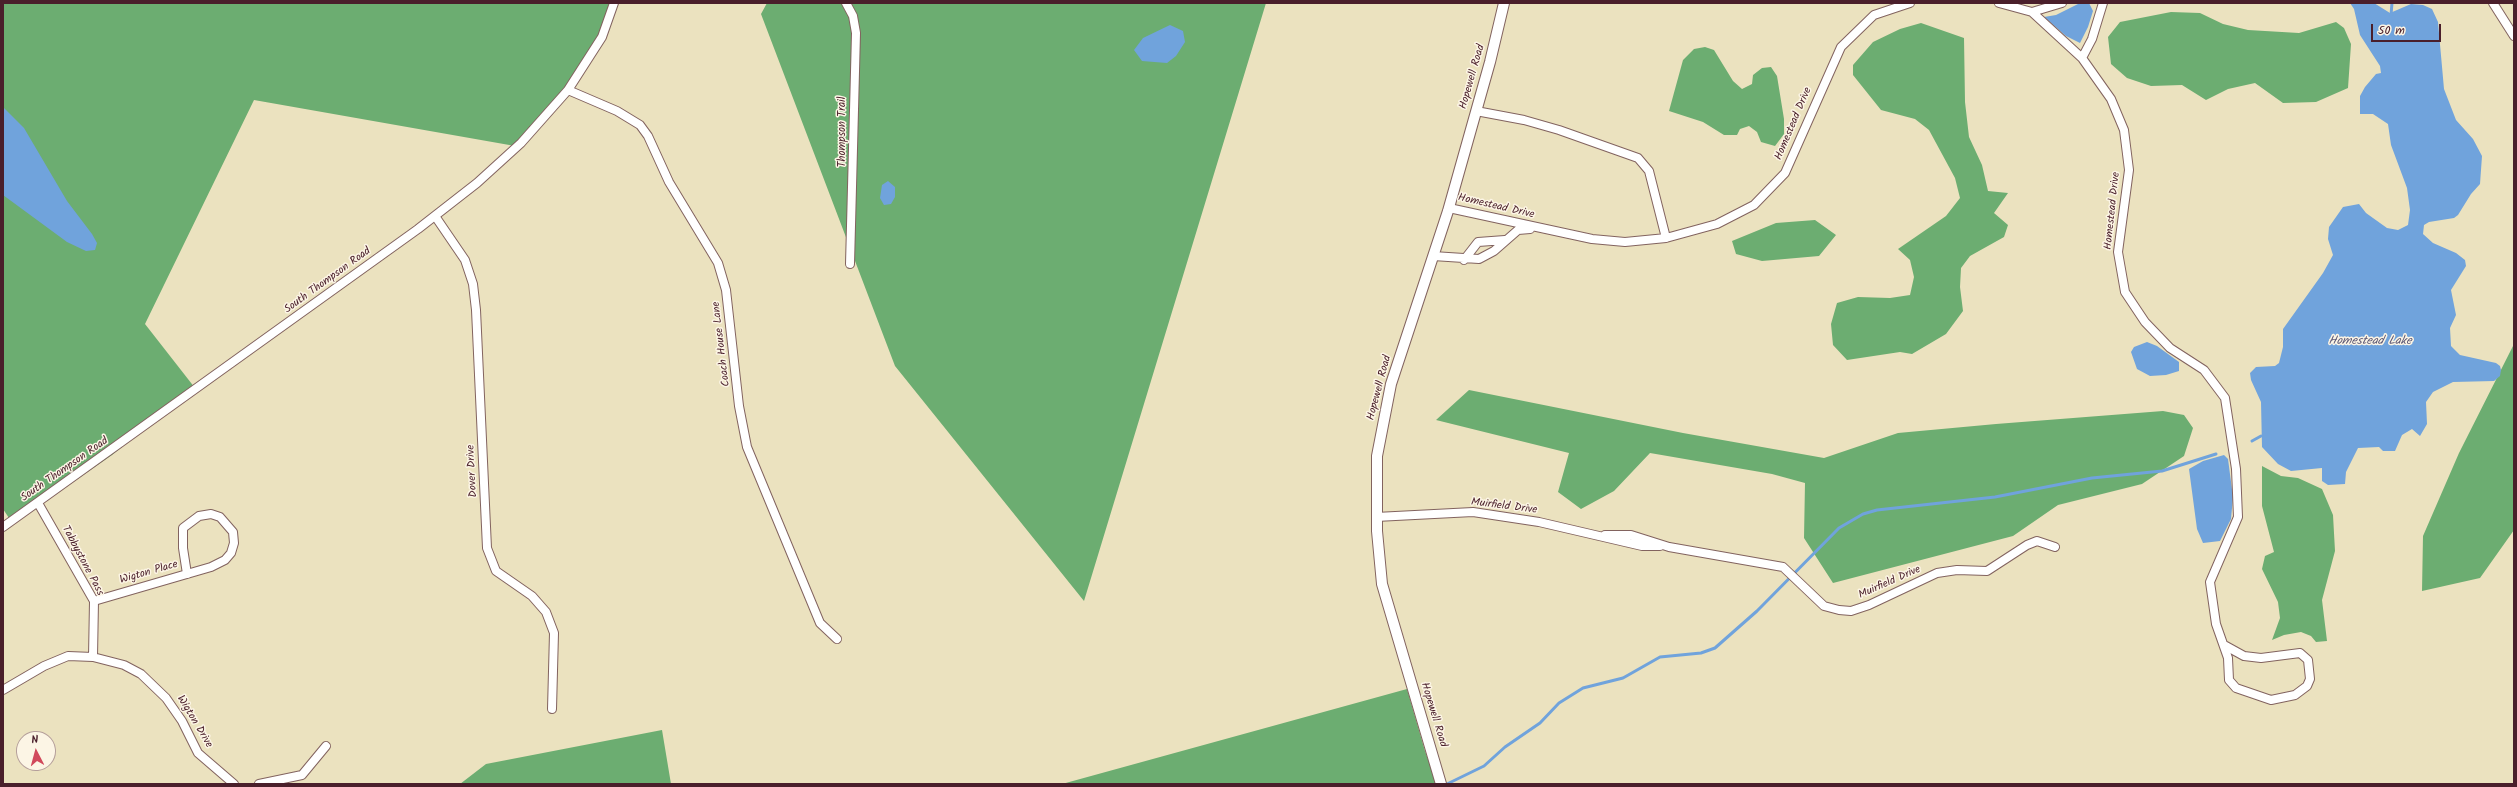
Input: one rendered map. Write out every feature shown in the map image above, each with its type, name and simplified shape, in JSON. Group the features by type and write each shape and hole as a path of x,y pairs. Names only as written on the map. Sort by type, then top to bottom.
{"street":[{"name":"South Thompson Road","path":"3,527 435,216 477,183 521,143 568,90 602,37 614,3"},
{"name":"Thompson Trail","path":"846,3 853,16 856,32 850,264"},
{"name":"Hopewell Road","path":"1441,784 1383,590 1376,517 1377,456 1383,417 1391,384 1449,208 1501,21 1504,3"},
{"name":"Homestead Drive","path":"1449,208 1592,239 1625,242 1666,238 1717,224 1754,205 1785,173 1841,47 1874,15 1910,3"},
{"name":"Homestead Drive","path":"1999,3 2032,12 2082,58 2110,99 2124,130 2129,170 2118,252 2125,292 2145,322 2170,348 2204,370 2225,398 2234,458 2238,517 2210,582 2216,624 2228,658 2229,680 2236,688 2271,700 2295,695 2307,686 2310,679 2308,660 2300,653 2267,658 2244,656 2224,644"},
{"path":"2032,12 2062,3"},
{"path":"2082,58 2092,39 2103,3"},
{"path":"2493,3 2514,36"},
{"name":"Coach House Lane","path":"568,90 617,111 640,125 648,136 669,182 718,263 726,290 738,406 747,447 820,624 837,639"},
{"path":"1476,111 1524,120 1559,130 1638,158 1649,172 1666,238"},
{"name":"Dover Drive","path":"435,216 465,260 473,284 476,310 487,548 496,571 532,596 546,612 554,633 552,710"},
{"name":"Homestead Drive","path":"1433,256 1464,260 1479,259 1494,251 1504,240 1518,230 1538,228"},
{"name":"Homestead Drive","path":"1464,260 1478,242 1504,240"},
{"name":"Tabbystone Pass","path":"38,503 94,600 93,657"},
{"name":"Muirfield Drive","path":"1376,517 1473,512 1605,535 1631,535 1669,547 1783,567 1824,606 1839,610 1851,611 1869,606 1938,574 1957,570 1987,571 2027,545 2037,541 2055,547"},
{"name":"Wigton Place","path":"94,600 187,574 211,567 226,560 231,553 233,532 220,516 211,514 199,516 183,528 183,548 187,574"},
{"name":"Wigton Drive","path":"3,690 44,666 68,656 93,657 124,665 141,674 152,683 175,709 198,753 234,784"},
{"path":"259,784 302,775 326,746"}],"green space":[{"path":"3,3 617,3 581,70 515,146 254,100 145,324 195,388 112,455 13,524 3,509"},
{"path":"767,3 1266,3 1084,601 895,366 761,14"},
{"path":"2171,12 2200,13 2223,24 2248,30 2299,33 2336,22 2344,28 2351,44 2348,88 2316,102 2283,103 2255,83 2228,89 2206,100 2182,85 2151,86 2127,78 2111,64 2108,37 2120,22"},
{"path":"1921,23 1964,38 1965,102 1969,137 1982,165 1988,191 2008,193 1994,213 2008,225 2004,237 1970,256 1961,268 1960,287 1963,311 1946,334 1912,354 1900,352 1847,360 1833,345 1831,324 1837,303 1858,297 1890,298 1910,295 1914,277 1910,260 1898,249 1946,216 1960,198 1955,178 1929,130 1915,119 1881,110 1853,75 1853,65 1873,42 1900,29"},
{"path":"1705,47 1714,50 1733,81 1742,89 1752,84 1753,75 1762,68 1771,67 1777,76 1784,119 1784,134 1775,146 1761,142 1757,132 1749,126 1740,129 1737,135 1724,135 1703,122 1669,111 1683,60 1694,49"},
{"path":"1815,220 1836,235 1819,256 1762,261 1736,254 1732,241 1776,223"},
{"path":"2514,344 2514,530 2480,578 2422,591 2423,536 2459,453"},
{"path":"1469,390 1683,433 1824,458 1898,433 1996,424 2163,411 2184,415 2193,428 2184,456 2142,484 2058,505 2013,536 1833,583 1804,538 1805,483 1772,474 1650,453 1614,491 1581,509 1558,492 1569,453 1436,420"},
{"path":"2262,466 2281,476 2298,478 2322,489 2333,515 2335,551 2322,600 2327,641 2316,642 2311,636 2301,632 2284,635 2272,640 2280,618 2278,602 2262,569 2265,556 2274,552 2262,506"},
{"path":"1407,689 1425,751 1437,784 1062,784"},
{"path":"662,730 671,784 460,784 486,764"}],"water":[{"path":"2080,3 2089,3 2093,11 2088,27 2080,43 2066,36 2044,17 2056,15"},
{"name":"Homestead Lake","path":"2350,3 2374,3 2390,13 2411,4 2423,5 2432,9 2438,22 2444,89 2456,120 2473,139 2482,156 2480,184 2471,194 2458,215 2454,218 2429,222 2424,225 2423,234 2433,243 2456,253 2465,260 2466,266 2451,290 2456,315 2450,328 2451,346 2460,355 2496,363 2500,366 2501,370 2500,376 2494,381 2453,382 2433,392 2426,402 2427,424 2420,436 2412,429 2402,435 2395,451 2383,451 2379,447 2358,448 2346,472 2345,484 2328,485 2322,481 2322,468 2291,471 2278,464 2262,447 2261,402 2251,380 2250,373 2256,367 2275,366 2279,363 2283,347 2283,329 2323,273 2333,255 2328,239 2329,227 2343,207 2359,204 2366,213 2387,228 2398,230 2408,225 2410,210 2407,188 2391,145 2388,124 2373,114 2360,114 2360,96 2365,87 2376,74 2381,73 2380,66 2360,35 2354,9"},
{"path":"1170,25 1183,31 1185,42 1176,56 1167,63 1142,61 1134,50 1143,38"},
{"path":"3,107 24,128 67,201 92,234 97,243 95,250 86,251 67,242 3,195"},
{"path":"888,181 895,187 895,197 891,204 884,205 880,198 882,185"},
{"path":"2147,342 2157,346 2179,362 2179,371 2166,375 2150,376 2137,369 2131,352 2134,347"},
{"path":"2224,455 2228,459 2233,497 2231,519 2220,541 2203,543 2197,529 2189,469 2203,461"}],"waterway":[{"path":"2391,15 2392,3"},
{"path":"2252,441 2261,436"},
{"path":"1447,784 1484,766 1505,747 1540,723 1559,703 1583,688 1623,678 1660,657 1701,653 1715,648 1757,611 1839,528 1863,514 1877,510 1995,497 2092,478 2162,471 2216,454"}]}
